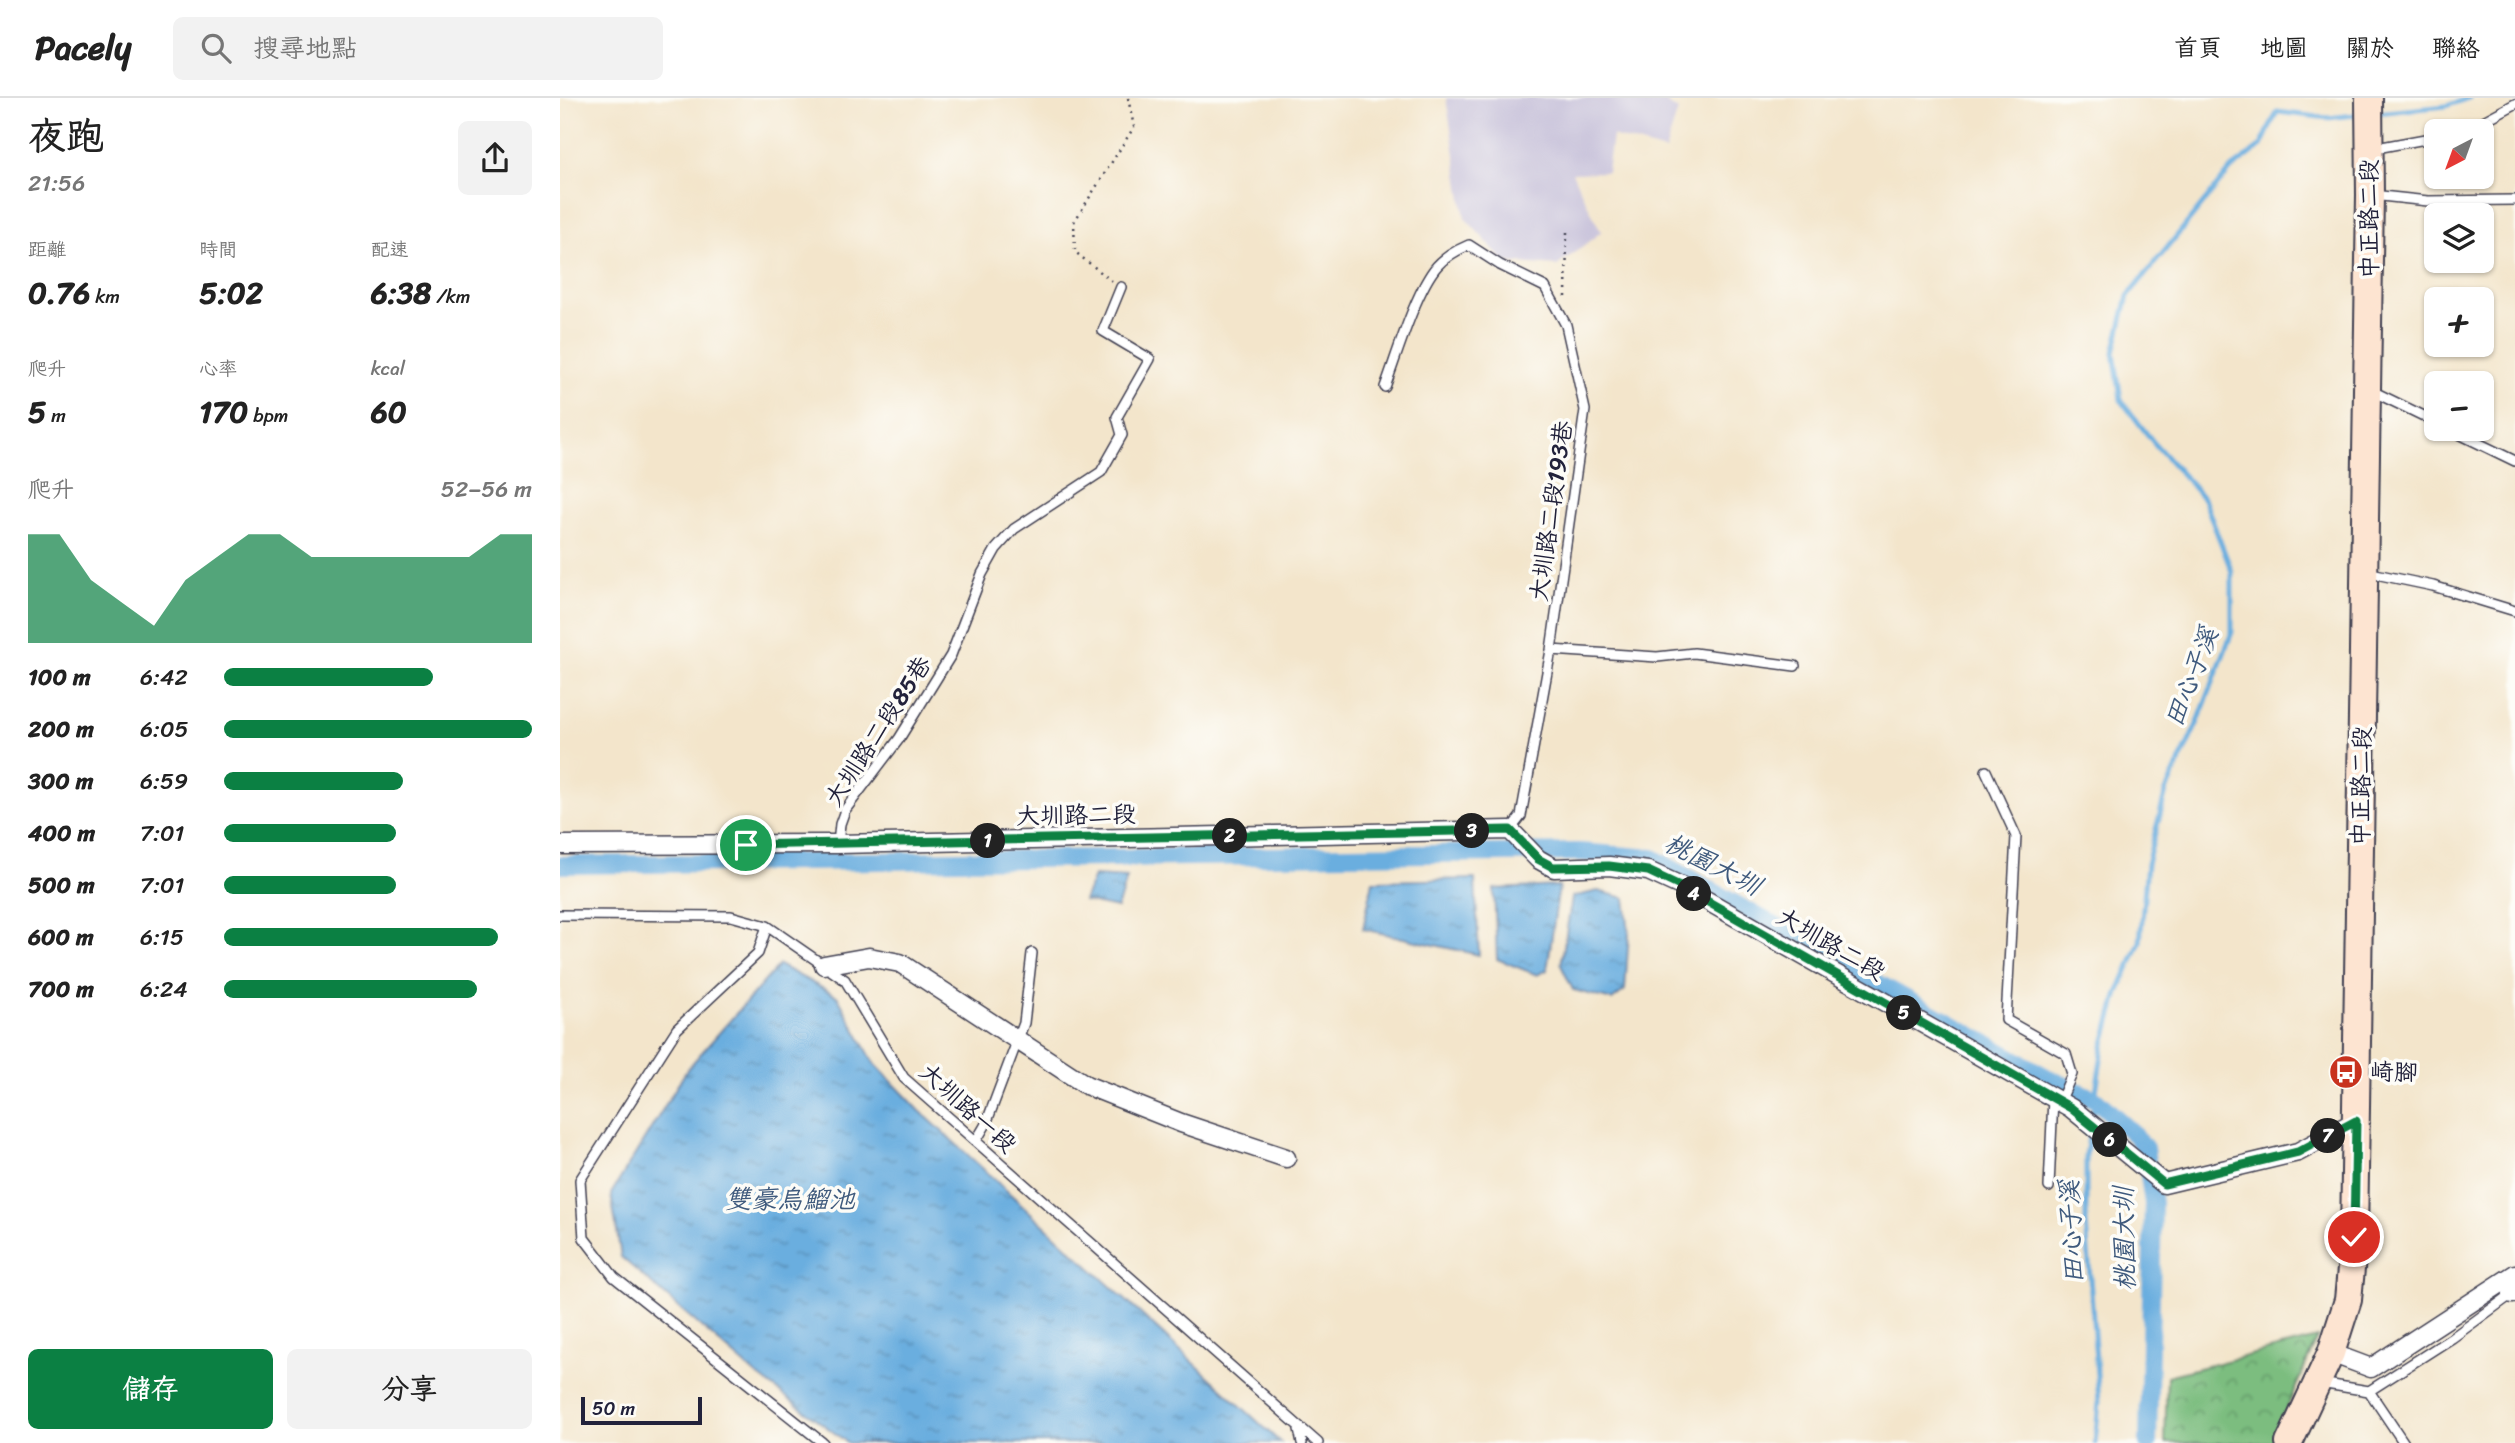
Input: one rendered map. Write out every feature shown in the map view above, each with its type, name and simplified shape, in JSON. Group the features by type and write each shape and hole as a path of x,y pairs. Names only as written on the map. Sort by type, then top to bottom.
{"main road":[{"name":"中正路二段","path":"2290,1443 2331,1353 2348,1300 2354,1237 2370,195 2368,108"}],"street":[{"name":"大圳路二段","path":"560,845 838,844 1510,830 1538,859 1553,867 1609,866 1648,871 1682,887 2062,1101 2164,1184 2298,1152 2356,1121"},
{"path":"824,965 869,957 900,963 1086,1085 1181,1123 1286,1158"},
{"path":"2331,1353 2371,1368 2515,1274"}],"lane":[{"path":"2487,119 2515,104"},
{"path":"2369,149 2424,139"},
{"path":"2370,195 2428,201 2515,200"},
{"name":"大圳路二段193巷","path":"1385,387 1417,304 1436,267 1454,251 1469,245 1500,265 1545,287 1566,325 1584,410 1552,650 1521,816 1510,830"},
{"name":"大圳路二段85巷","path":"838,844 845,810 900,739 951,655 982,574 996,549 1014,529 1101,472 1122,435 1117,417 1150,359 1103,331 1121,287"},
{"path":"2367,389 2424,416"},
{"path":"2474,441 2515,461"},
{"path":"2364,572 2432,586 2515,611"},
{"path":"1552,650 1657,657 1694,653 1795,666"},
{"path":"1986,771 2016,836 2006,1020 2066,1054 2071,1076 2062,1101 2049,1187"},
{"name":"大圳路一段","path":"560,915 731,916 766,926 824,965 845,980 904,1078 1318,1443"},
{"path":"766,926 758,953 677,1029 580,1180 584,1238 614,1277 823,1443"},
{"path":"976,1141 986,1125 1024,1023 1032,953"},
{"path":"2318,1383 2368,1391 2424,1357 2514,1294"},
{"path":"2368,1391 2404,1443"},
{"path":"1299,1429 1302,1443"}],"path":[{"path":"1121,287 1074,253 1074,222 1134,127 1128,98"},
{"path":"1566,325 1567,231"}],"shaded area":[{"path":"1446,98 1668,98 1667,104 1678,110 1665,151 1612,136 1607,172 1572,173 1601,232 1557,266 1505,262 1465,218"}],"green space":[{"path":"2317,1338 2272,1443 2165,1443 2167,1376"}],"water":[{"path":"1094,876 1127,878 1117,908 1084,901"},
{"path":"1475,879 1479,955 1363,929 1373,881"},
{"path":"1559,886 1547,970 1537,975 1497,959 1494,889"},
{"path":"1598,891 1625,898 1629,933 1625,990 1612,1000 1573,990 1561,965 1572,897"},
{"name":"雙豪烏鰡池","path":"779,965 837,996 874,1063 920,1111 1281,1443 848,1443 753,1372 621,1257 611,1194 688,1068"}],"waterway":[{"name":"田心子溪","path":"2376,113 2446,106 2469,98"},
{"name":"田心子溪","path":"2095,1443 2099,1402 2086,1222 2086,1155 2103,1047 2118,993 2140,942 2147,864 2166,791 2198,722 2232,632 2232,572 2204,499 2154,443 2121,400 2114,352 2128,296 2231,169 2261,146 2277,112 2328,118 2363,114"},
{"name":"桃園大圳","path":"560,865 1579,852 1653,858 2052,1080 2095,1099 2134,1134 2145,1148 2153,1203 2148,1443"}],"place":[{"name":"崎腳","path":"2346,1072"}],"route":[{"path":"746,845 1510,830 1538,859 1553,867 1609,866 1648,871 1682,887 2071,1108 2164,1184 2298,1152 2356,1121 2354,1237"}]}
